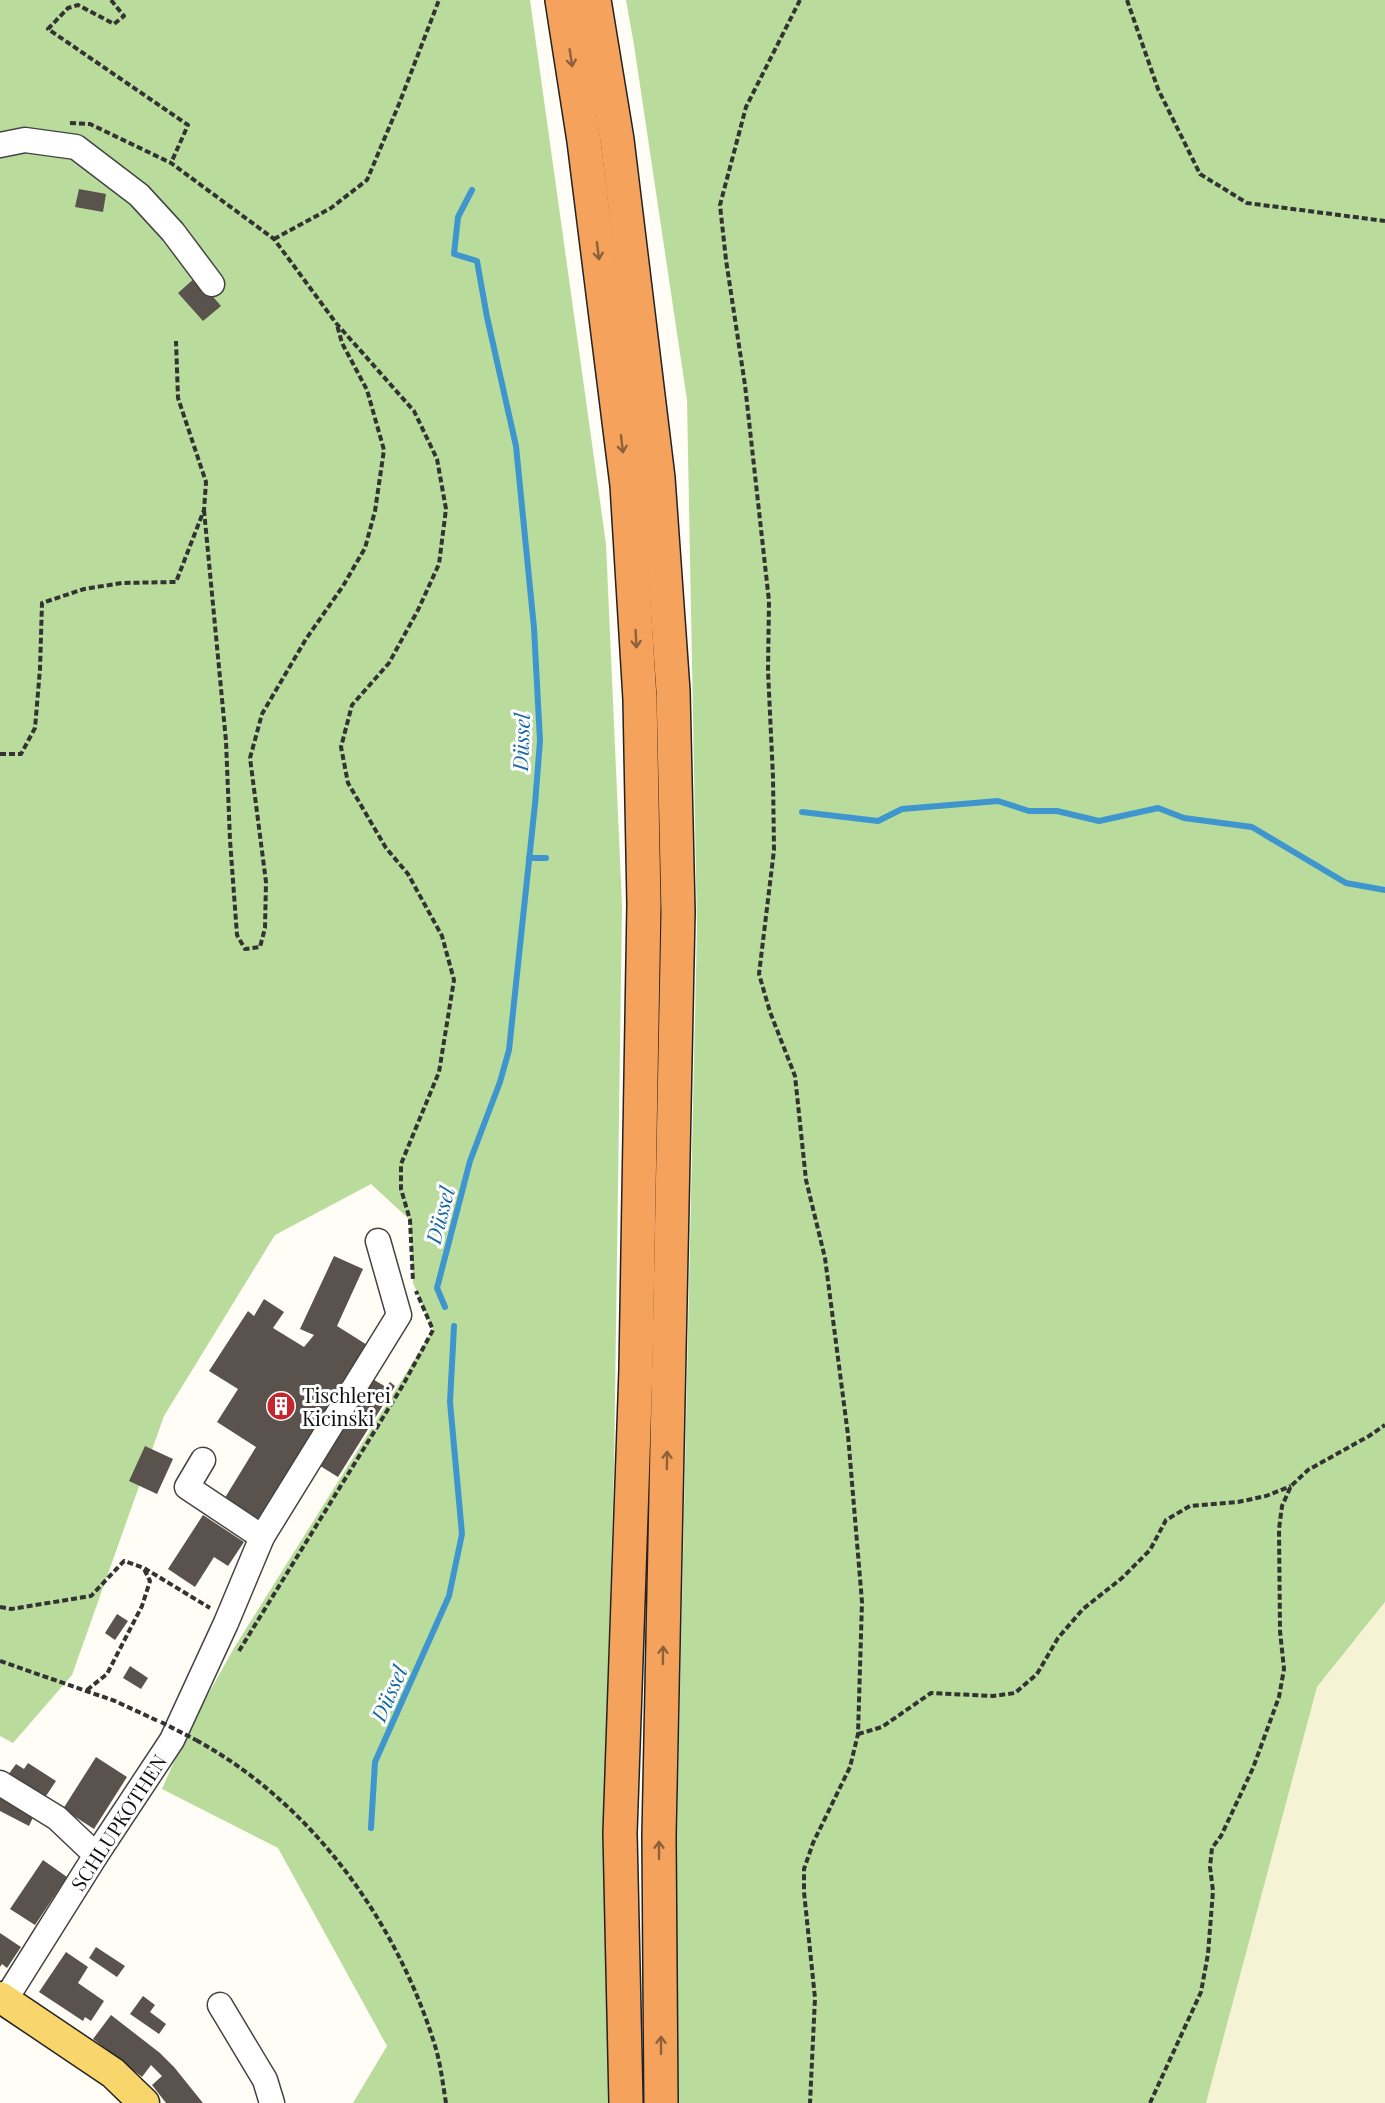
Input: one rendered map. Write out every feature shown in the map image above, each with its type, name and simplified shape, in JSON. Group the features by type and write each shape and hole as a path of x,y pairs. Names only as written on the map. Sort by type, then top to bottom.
{"highway":[{"path":"562,0 584,141 627,485 640,699 644,904 636,1369 620,1833 626,2103"},
{"path":"594,0 617,140 658,478 673,692 678,912 659,1824 661,2103"}],"main road":[{"name":"SCHLUPKOTHEN","path":"2,1999 113,2073 144,2103"}],"lane":[{"path":"0,146 25,140 76,147 139,195 173,232 212,284"},
{"name":"SCHLUPKOTHEN","path":"2,1999 172,1740 262,1538 399,1315 378,1241"},
{"path":"204,1460 187,1487 262,1538"},
{"path":"0,1784 57,1818 96,1855"},
{"path":"220,2005 265,2080 272,2103"}],"path":[{"path":"111,0 124,16 114,24 78,5 68,8 48,29 188,125 171,163"},
{"path":"274,238 331,208 367,180 439,0"},
{"path":"800,0 746,107 720,205 745,385 769,601 768,671 774,777 774,850 759,974 770,1012 795,1076 806,1180 825,1258 848,1435 862,1602 858,1734 850,1767 813,1843 804,1869 804,1892 815,1998 810,2103"},
{"path":"1127,0 1158,89 1200,174 1247,203 1385,221"},
{"path":"0,1607 11,1609 91,1596 124,1561 144,1568 215,1611 218,1637 236,1655 403,1385 433,1330 413,1283 410,1220 401,1190 402,1164 440,1072 454,980 442,936 408,874 386,848 348,783 341,747 352,705 388,663 418,610 439,564 446,509 437,459 414,411 336,323 274,238 171,163 90,124"},
{"path":"176,341 178,398 207,482 204,510 226,741 237,935 245,950 260,947 266,928 266,882 250,758 262,714 306,639 343,586 365,548 375,511 384,450 367,390 342,343 336,323"},
{"path":"0,754 21,753 35,729 42,603 84,589 122,583 176,582 204,510"},
{"path":"858,1734 882,1727 931,1693 993,1695 1015,1693 1037,1674 1058,1638 1083,1609 1122,1578 1150,1550 1166,1520 1190,1506 1238,1502 1266,1496 1291,1486 1308,1470 1385,1425"},
{"path":"1150,2103 1201,1992 1209,1944 1213,1891 1210,1867 1212,1848 1221,1836 1253,1768 1279,1697 1284,1669 1280,1631 1279,1529 1282,1506 1291,1486"},
{"path":"86,1690 107,1674 142,1606 150,1581 144,1568"},
{"path":"0,1661 115,1701 196,1740 240,1767 279,1799 308,1827 365,1898 389,1936 410,1978 436,2052 446,2103"}],"shaded area":[{"path":"1385,1602 1385,2103 1206,2103 1317,1687"}],"green space":[{"path":"0,0 530,0 606,544 622,905 614,1468 607,1703 614,2103 353,2103 387,2046 278,1848 162,1789 187,1732 234,1648 433,1330 413,1283 410,1220 371,1184 275,1235 164,1416 72,1675 13,1743 0,1736"},
{"path":"626,0 1385,0 1385,1602 1317,1687 1206,2103 679,2103 674,1965 697,927 687,400"}],"building":[{"path":"79,189 106,194 103,212 75,207"},
{"path":"196,277 221,306 203,321 178,293"},
{"name":"Tischlerei Kicinski","path":"334,1256 363,1269 337,1326 372,1348 260,1526 223,1501 256,1447 217,1422 238,1389 209,1371 248,1311 254,1316 264,1299 284,1312 273,1328 304,1347 314,1335 300,1329"},
{"path":"371,1378 386,1387 390,1382 395,1386 338,1477 317,1464"},
{"path":"145,1446 173,1459 157,1494 129,1481"},
{"path":"203,1515 244,1542 228,1566 214,1557 195,1587 168,1569"},
{"path":"117,1614 128,1621 115,1640 105,1633"},
{"path":"130,1666 148,1678 141,1689 123,1678"},
{"path":"96,1757 127,1777 94,1829 63,1809"},
{"path":"28,1763 56,1781 44,1799 8,1775 16,1764 24,1769"},
{"path":"0,1793 36,1811 29,1826 0,1811"},
{"path":"43,1860 67,1877 35,1925 10,1909"},
{"path":"0,1933 21,1947 7,1968 2,1964 0,1967"},
{"path":"96,1947 125,1966 117,1977 89,1958"},
{"path":"66,1952 88,1967 78,1983 104,2001 91,2021 85,2017 83,2021 39,1992"},
{"path":"143,1996 155,2005 150,2012 166,2024 159,2034 130,2014"},
{"path":"111,2015 160,2053 203,2103 166,2103 152,2085 162,2076 151,2065 142,2077 93,2039"}],"waterway":[{"name":"Düssel","path":"445,1307 437,1288 470,1161 500,1082 509,1050 540,741 534,628 516,446 477,261 454,254 458,217 472,190"},
{"path":"802,812 878,821 902,809 998,801 1029,811 1057,811 1099,821 1158,808 1184,818 1252,827 1346,883 1385,890"},
{"path":"529,858 546,858"},
{"name":"Düssel","path":"371,1828 375,1762 449,1596 462,1534 450,1402 454,1326"}],"place":[{"name":"Tischlerei Kicinski","path":"281,1406"}]}
